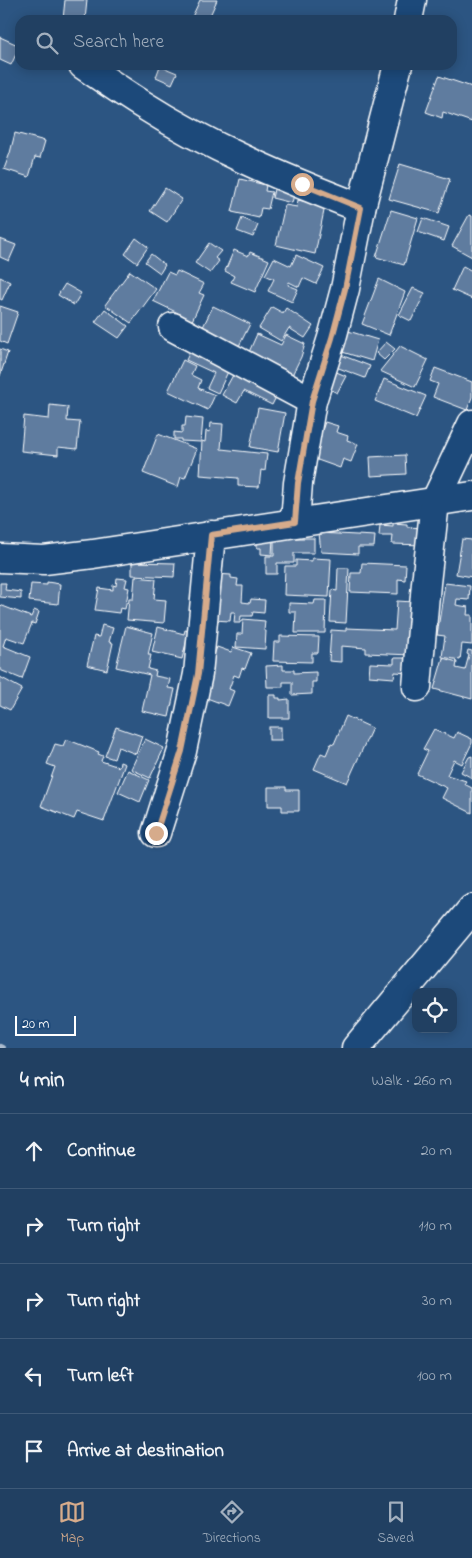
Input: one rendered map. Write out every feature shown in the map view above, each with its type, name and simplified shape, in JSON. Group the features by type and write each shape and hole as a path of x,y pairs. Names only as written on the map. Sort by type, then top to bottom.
{"street":[{"path":"409,15 412,0"},
{"path":"90,70 141,104 204,139 274,173 361,208"},
{"path":"295,522 298,483 312,401 332,338 361,208 397,70"},
{"path":"173,327 312,401"},
{"path":"417,687 435,502 472,424"},
{"path":"0,558 44,560 472,496"},
{"path":"156,833 182,751 198,674 211,535"},
{"path":"356,1048 472,909"}],"building":[{"path":"65,0 87,0 86,15 63,15"},
{"path":"200,0 217,0 210,15 193,15"},
{"path":"0,37 15,44 15,57 11,65 0,60"},
{"path":"159,70 170,70 177,73 172,84 156,77"},
{"path":"439,76 472,87 472,122 443,112 442,118 426,112"},
{"path":"15,133 45,141 40,158 35,157 29,177 4,169"},
{"path":"400,164 450,179 439,213 389,199"},
{"path":"240,179 266,185 265,191 272,192 268,209 261,208 259,218 232,212"},
{"path":"275,185 295,190 292,203 272,198"},
{"path":"165,188 182,199 167,222 150,211"},
{"path":"298,200 325,206 315,254 276,245 285,205 297,207"},
{"path":"391,210 418,218 404,265 376,257"},
{"path":"469,215 472,216 472,257 452,246"},
{"path":"242,218 258,225 253,237 237,231"},
{"path":"423,218 449,227 444,241 418,232"},
{"path":"136,238 148,247 137,263 125,254"},
{"path":"0,239 16,245 9,261 0,257"},
{"path":"209,243 221,251 215,258 219,261 210,273 195,263"},
{"path":"234,250 248,256 250,252 269,260 255,292 231,282 234,276 225,271"},
{"path":"151,254 165,265 160,273 145,262"},
{"path":"296,255 324,268 316,284 303,278 299,287 289,282 288,285 298,289 292,302 268,291 274,279 265,275 274,258 291,266"},
{"path":"463,266 472,271 472,299 452,290"},
{"path":"130,271 156,289 131,323 105,305"},
{"path":"177,271 204,284 199,293 204,295 191,323 176,316 178,313 153,301 168,272 175,275"},
{"path":"0,277 10,282 2,300 0,299"},
{"path":"379,279 405,292 389,335 362,324"},
{"path":"65,284 81,293 74,305 58,295"},
{"path":"413,288 425,293 411,321 399,315"},
{"path":"0,306 18,312 7,344 0,341"},
{"path":"213,306 250,324 239,346 202,329"},
{"path":"272,307 283,313 286,308 313,326 305,338 289,328 281,341 259,328"},
{"path":"105,309 128,326 119,338 95,322"},
{"path":"345,330 378,340 372,361 339,351"},
{"path":"257,334 281,345 286,335 305,344 301,357 288,383 245,361"},
{"path":"386,342 395,349 384,360 376,353"},
{"path":"194,343 233,361 218,393 207,388 214,373 186,360"},
{"path":"400,346 428,360 415,387 380,371"},
{"path":"0,349 8,352 0,376"},
{"path":"341,355 370,366 365,378 336,367"},
{"path":"183,360 195,366 191,375 201,380 198,388 215,395 208,410 168,391"},
{"path":"238,366 280,389 272,405 244,391 237,403 222,395"},
{"path":"435,368 472,382 472,397 467,410 433,397 438,384 430,381"},
{"path":"334,371 346,376 337,393 326,387"},
{"path":"384,379 426,396 416,418 375,401"},
{"path":"50,405 68,407 67,421 80,422 77,449 58,447 58,455 21,451 24,416 49,419"},
{"path":"258,408 285,413 278,452 250,447"},
{"path":"186,417 203,419 201,442 174,439 174,432 182,433 182,426 185,426"},
{"path":"325,422 338,426 336,432 348,436 347,440 358,444 351,462 343,459 340,468 312,458"},
{"path":"211,423 223,424 221,449 267,454 265,471 261,470 259,487 238,486 238,478 200,475 202,441 205,442 206,431 210,432"},
{"path":"158,434 197,449 185,478 181,477 178,487 143,473"},
{"path":"405,455 406,474 371,476 370,457"},
{"path":"393,523 407,524 407,527 425,528 424,545 392,544 393,536 379,536 380,525 393,526"},
{"path":"319,533 375,536 374,547 358,547 358,554 321,552"},
{"path":"257,538 273,538 272,555 261,554 261,548 257,548"},
{"path":"274,538 314,538 314,553 294,553 294,563 277,563 277,574 266,574 266,556 274,556"},
{"path":"462,539 472,540 472,577 456,574"},
{"path":"312,558 331,559 329,597 284,595 285,566 296,566 296,560 312,561"},
{"path":"132,562 175,563 174,577 132,575"},
{"path":"362,563 406,565 405,580 398,579 398,594 350,592 351,573 361,573"},
{"path":"338,568 349,568 346,623 330,622 332,590 337,591"},
{"path":"216,574 231,575 231,578 238,579 237,586 243,586 242,602 250,603 251,599 265,600 264,613 253,612 252,616 241,616 240,623 234,623 235,612 231,612 230,621 213,620"},
{"path":"135,577 156,579 154,599 166,600 164,623 127,620 129,599 133,599"},
{"path":"117,578 127,579 125,587 129,588 125,609 120,608 119,613 95,610 99,588 113,590 113,585 116,586"},
{"path":"47,582 60,584 58,604 29,601 31,584 47,585"},
{"path":"0,583 6,583 5,590 21,592 21,599 0,597"},
{"path":"445,583 470,586 469,600 457,599 456,605 468,607 467,615 472,615 472,645 462,644 460,660 442,657 445,636 437,635"},
{"path":"315,600 326,600 325,633 295,633 296,612 289,612 289,603 314,604"},
{"path":"397,601 414,602 411,655 366,653 366,648 341,646 341,662 329,661 331,630 346,631 346,628 395,630"},
{"path":"0,605 31,617 34,610 39,612 35,624 32,623 24,643 6,637 3,646 30,657 22,679 0,670"},
{"path":"243,619 265,621 265,649 236,647 237,634 242,634"},
{"path":"102,625 113,628 109,642 113,643 107,670 87,665 94,636 99,637"},
{"path":"126,626 153,633 148,655 151,655 148,669 156,671 155,676 170,679 168,688 175,689 169,717 142,711 150,675 116,667"},
{"path":"158,627 184,634 185,630 189,631 182,659 152,652"},
{"path":"280,636 319,637 318,653 312,653 312,662 273,661 274,642 280,642"},
{"path":"217,647 231,652 233,647 251,653 245,669 242,668 239,677 234,675 229,689 234,691 228,706 199,695"},
{"path":"468,650 472,651 472,699 434,689 443,658 457,662 456,668 465,670 469,655 467,654"},
{"path":"394,658 409,658 408,673 395,672 394,678 369,676 370,663 394,664"},
{"path":"283,665 283,670 294,670 294,673 316,672 316,682 312,682 312,694 292,695 292,682 283,682 283,687 267,687 266,666"},
{"path":"0,677 22,689 10,710 0,705"},
{"path":"269,695 276,695 276,698 280,698 280,700 289,699 289,718 269,718"},
{"path":"346,716 372,728 347,783 314,769 321,753 326,755 331,743 334,744"},
{"path":"116,727 142,736 136,754 118,747 114,759 105,756"},
{"path":"269,727 281,727 281,740 269,740"},
{"path":"434,729 454,738 457,732 472,739 462,764 454,760 447,775 466,781 464,784 472,788 472,813 442,798 447,788 417,774 428,751 423,749"},
{"path":"66,739 99,752 98,754 103,756 101,761 119,767 120,762 125,764 104,821 77,812 74,819 41,806 55,767 47,764 55,744 63,746"},
{"path":"145,739 164,748 150,778 131,769"},
{"path":"472,756 472,778 461,772 469,757"},
{"path":"128,770 149,780 140,802 118,792"},
{"path":"268,787 286,787 286,790 299,790 299,811 282,811 282,806 268,806"}],"route":[{"path":"156,833 182,751 198,674 211,535 295,522 298,483 312,401 345,289 361,208 302,184"}]}
